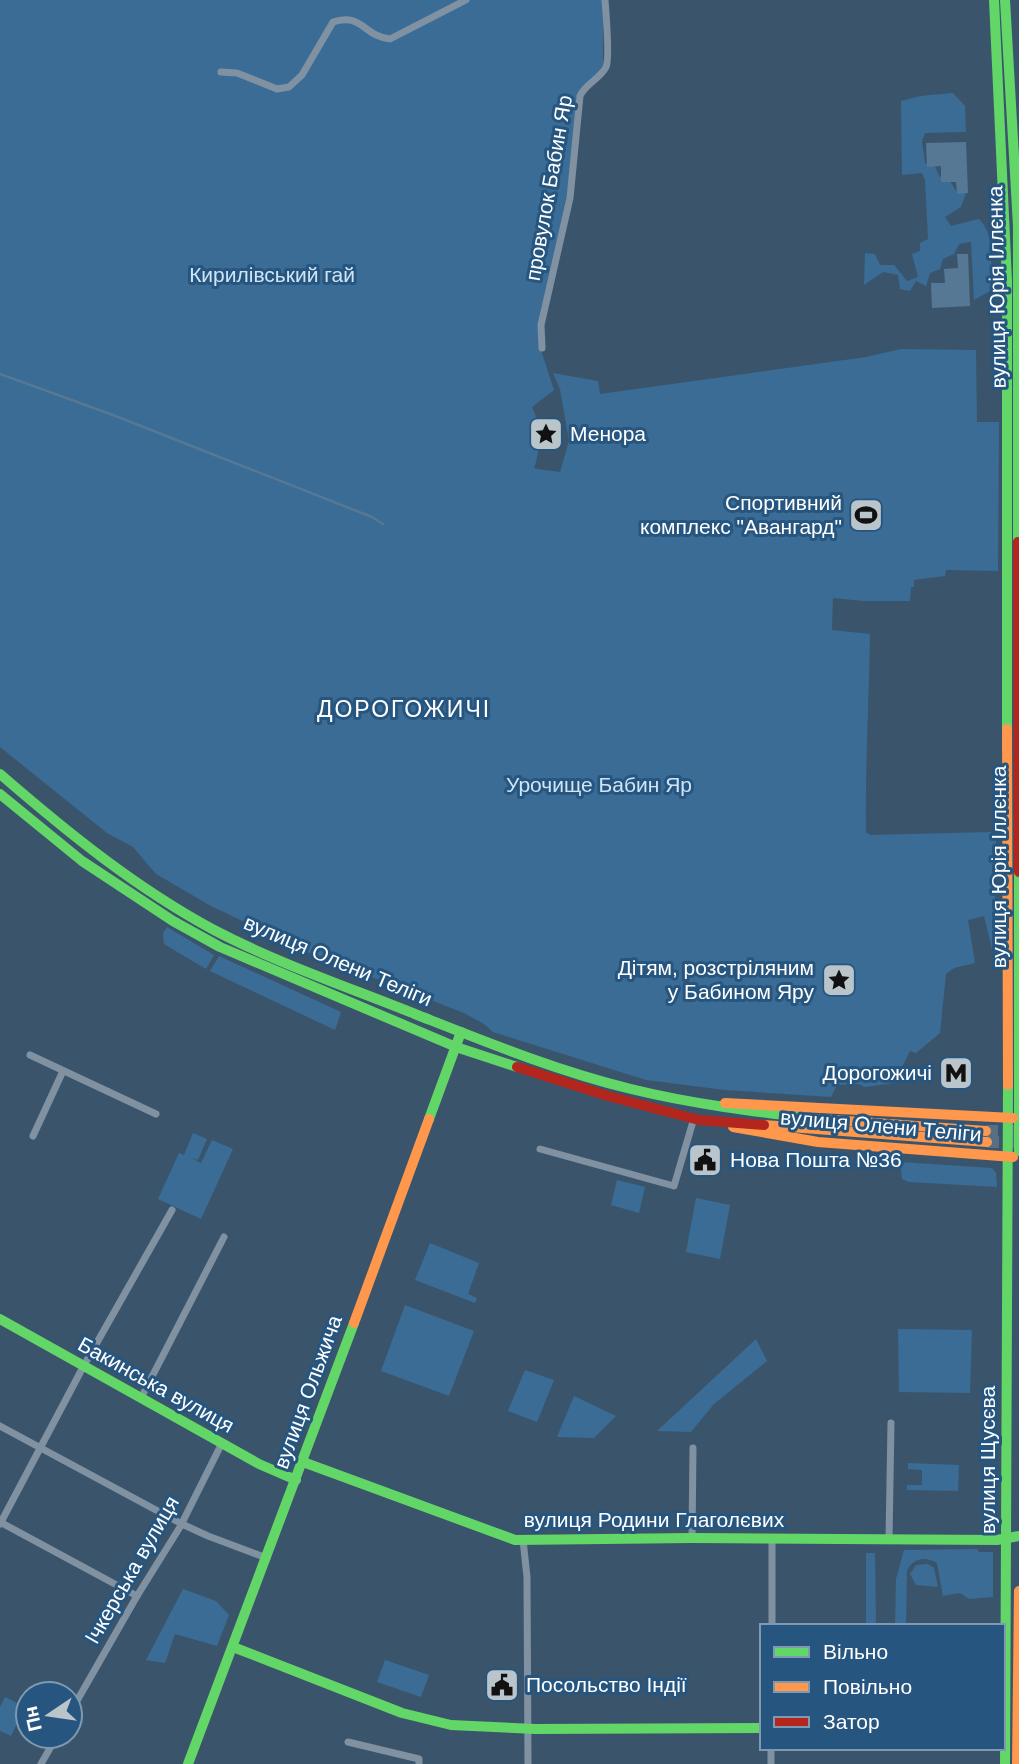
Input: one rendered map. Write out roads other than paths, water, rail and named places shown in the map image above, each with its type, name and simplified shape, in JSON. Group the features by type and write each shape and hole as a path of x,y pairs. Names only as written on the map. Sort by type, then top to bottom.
{"main road":[{"name":"вулиця Юрія Іллєнка","path":"994,0 1014,226"},
{"name":"вулиця Юрія Іллєнка","path":"1005,0 1014,226 1012,574 1015,1118"},
{"name":"вулиця Олени Теліги","path":"0,774 95,853 147,889 214,929 264,953 461,1032 589,1077 650,1093 747,1111 987,1136 697,1119"},
{"name":"вулиця Олени Теліги","path":"0,794 82,861 173,921 220,947 324,994 456,1047 608,1096 763,1133 818,1142 1014,1157"},
{"name":"вулиця Ольжича","path":"188,1764 303,1462 461,1032"},
{"name":"вулиця Олени Теліги","path":"701,1103 1015,1118"},
{"path":"1015,1118 1019,1151"},
{"name":"вулиця Щусєва","path":"1005,1634 1015,1118"},
{"name":"Бакинська вулиця","path":"0,1319 259,1464 296,1480"},
{"name":"вулиця Родини Глаголєвих","path":"303,1462 512,1539 890,1539 1019,1536"},
{"path":"1017,1764 1019,1591"},
{"path":"233,1647 419,1718 451,1725 527,1729 760,1728"}],"street":[{"path":"221,72 237,73 277,89 289,87 302,75 333,22 343,18 353,19 381,38 390,39 466,0"},
{"name":"провулок Бабин Яр","path":"542,348 541,325 570,198 580,96 607,65 605,0"},
{"path":"30,1055 156,1114"},
{"path":"33,1136 63,1071"},
{"path":"540,1149 674,1186 697,1119"},
{"path":"137,1596 0,1523 39,1447 172,1210"},
{"path":"141,1398 224,1237"},
{"path":"890,1539 891,1423"},
{"path":"0,1426 182,1524 267,1558"},
{"name":"Ічкерська вулиця","path":"84,1689 182,1524 222,1443"},
{"path":"692,1538 693,1448"},
{"path":"772,1539 772,1624"},
{"path":"523,1540 527,1577 527,1764"},
{"path":"348,1742 419,1759 419,1764"}],"waterway":[{"path":"0,374 113,415 372,517 383,524"}],"tunnel":[{"path":"986,1131 1019,1131"},
{"path":"987,1142 1019,1142"}],"place":[{"name":"Менора","path":"546,434"},
{"name":"Спортивний комплекс \"Авангард\"","path":"866,515"},
{"name":"Дітям, розстріляним у Бабином Яру","path":"839,980"},
{"name":"Дорогожичі","path":"956,1073"},
{"name":"Нова Пошта №36","path":"705,1160"},
{"name":"Посольство Індії","path":"502,1685"}],"district":[{"name":"ДОРОГОЖИЧІ","path":"404,709"}],"park label":[{"name":"Кирилівський гай","path":"272,275"},
{"name":"Урочище Бабин Яр","path":"599,785"}]}
